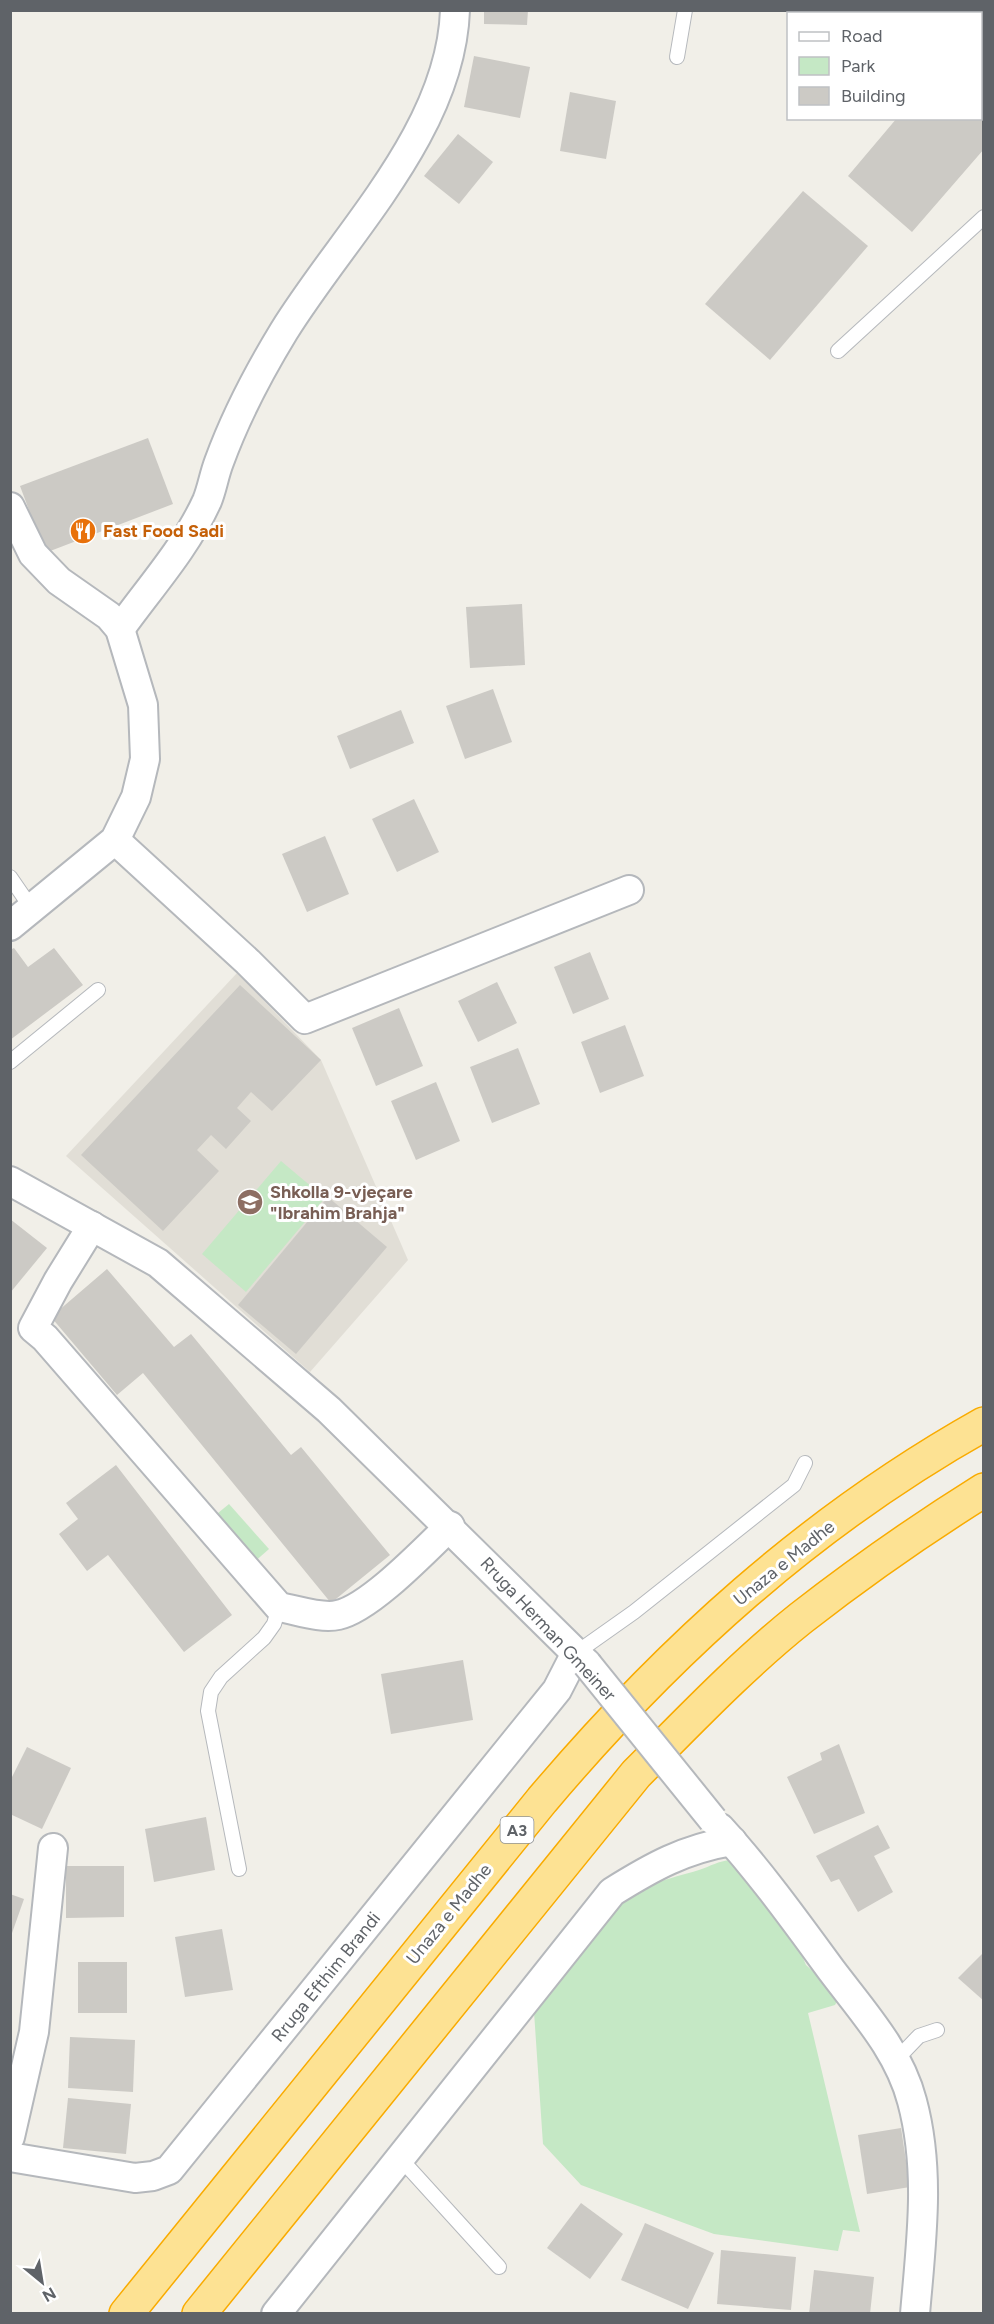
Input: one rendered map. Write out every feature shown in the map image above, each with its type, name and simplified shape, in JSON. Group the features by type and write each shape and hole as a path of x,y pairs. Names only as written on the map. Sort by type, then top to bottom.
{"highway":[{"name":"Unaza e Madhe","path":"126,2313 542,1800 592,1741 679,1650 772,1569 838,1519 913,1467 984,1424"},
{"path":"199,2313 636,1774 707,1704 800,1620 904,1540 984,1490"}],"street":[{"path":"120,629 181,550 207,500 219,462 241,412 283,332 374,204 431,110 444,74 455,27 455,10"},
{"path":"10,507 33,554 59,581 109,616 120,629 142,705 145,759 136,796 115,840 21,917"},
{"path":"115,840 248,962 305,1019 629,890"},
{"name":"Rruga Herman Gmeiner","path":"10,1181 158,1263 329,1410 450,1526 581,1659 782,1902 870,2020 896,2060 913,2103 923,2175 923,2218 915,2313"},
{"path":"92,1226 58,1281 33,1328 45,1338 279,1607 322,1615 338,1615 355,1607 388,1583 450,1526"},
{"name":"Rruga Efthim Brandi","path":"10,2157 135,2178 153,2176 169,2170 581,1659"},
{"path":"276,2313 612,1892 673,1856 705,1846 732,1841"},
{"path":"10,2137 34,2032 53,1848"}],"lane":[{"path":"677,57 685,10"},
{"path":"838,351 984,216"},
{"path":"10,877 21,917"},
{"path":"10,1062 98,990"},
{"path":"581,1659 634,1612 794,1485 805,1463"},
{"path":"239,1869 207,1711 211,1692 221,1677 264,1638 274,1624 279,1607"},
{"path":"896,2060 919,2036 938,2030"},
{"path":"399,2157 499,2267"}],"shaded area":[{"name":"Shkolla 9-vjeçare \"Ibrahim Brahja\"","path":"237,973 321,1060 408,1260 310,1372 66,1156"}],"green space":[{"path":"281,1161 325,1198 246,1292 202,1254"},
{"path":"229,1504 269,1549 252,1564 212,1518"},
{"path":"731,1860 735,1869 757,1884 795,1939 806,1965 840,1996 835,2005 808,2013 860,2232 843,2230 838,2251 714,2234 581,2185 543,2144 534,2012 617,1907 626,1899 656,1883"}],"building":[{"path":"484,10 528,10 527,25 484,24"},
{"path":"474,56 530,67 520,118 464,107"},
{"path":"570,92 616,101 606,159 560,151"},
{"path":"982,94 984,95 984,149 912,232 848,176 895,120 982,120"},
{"path":"458,134 493,162 459,204 424,176"},
{"path":"803,191 868,246 770,360 705,304"},
{"path":"148,438 173,504 45,553 20,486"},
{"path":"522,604 525,665 470,668 466,607"},
{"path":"493,689 512,742 465,759 446,706"},
{"path":"401,710 414,743 350,769 337,736"},
{"path":"414,799 439,852 397,872 372,819"},
{"path":"325,836 349,894 307,912 282,854"},
{"path":"14,948 28,967 54,948 83,985 10,1040 10,950"},
{"path":"590,952 609,999 573,1014 554,967"},
{"path":"497,982 517,1023 478,1042 458,1001"},
{"path":"240,985 321,1060 272,1111 251,1092 237,1108 251,1121 226,1149 211,1135 197,1150 219,1171 163,1231 81,1155"},
{"path":"399,1008 423,1066 376,1086 352,1028"},
{"path":"625,1025 644,1076 600,1093 581,1042"},
{"path":"518,1048 540,1104 492,1123 470,1067"},
{"path":"436,1082 460,1141 416,1160 391,1101"},
{"path":"328,1197 387,1247 296,1354 238,1305"},
{"path":"10,1219 47,1248 10,1293"},
{"path":"107,1269 174,1347 191,1334 291,1455 301,1447 390,1555 331,1603 143,1373 117,1395 51,1317"},
{"path":"116,1465 232,1615 184,1652 108,1555 87,1571 59,1534 78,1519 66,1503"},
{"path":"463,1660 473,1720 391,1734 381,1674"},
{"path":"839,1744 865,1813 814,1834 787,1777 822,1760 820,1753"},
{"path":"27,1747 71,1768 42,1829 10,1814 10,1781"},
{"path":"206,1817 215,1870 154,1882 145,1829"},
{"path":"878,1825 890,1848 874,1856 893,1892 858,1912 839,1879 831,1882 816,1856"},
{"path":"66,1866 124,1866 124,1917 66,1918"},
{"path":"10,1894 24,1899 11,1936 10,1936"},
{"path":"222,1929 233,1990 185,1997 175,1937"},
{"path":"984,1952 984,2001 958,1978"},
{"path":"78,1962 127,1962 127,2013 78,2013"},
{"path":"70,2037 135,2040 133,2092 68,2088"},
{"path":"68,2098 131,2104 126,2154 63,2148"},
{"path":"901,2128 910,2187 867,2194 858,2135"},
{"path":"581,2203 623,2234 590,2279 547,2248"},
{"path":"645,2223 714,2253 688,2309 621,2280"},
{"path":"721,2250 796,2257 791,2310 717,2304"},
{"path":"814,2270 874,2277 870,2314 809,2314"}],"place":[{"name":"Fast Food Sadi","path":"83,531"},
{"name":"Shkolla 9-vjeçare \"Ibrahim Brahja\"","path":"250,1202"}]}
